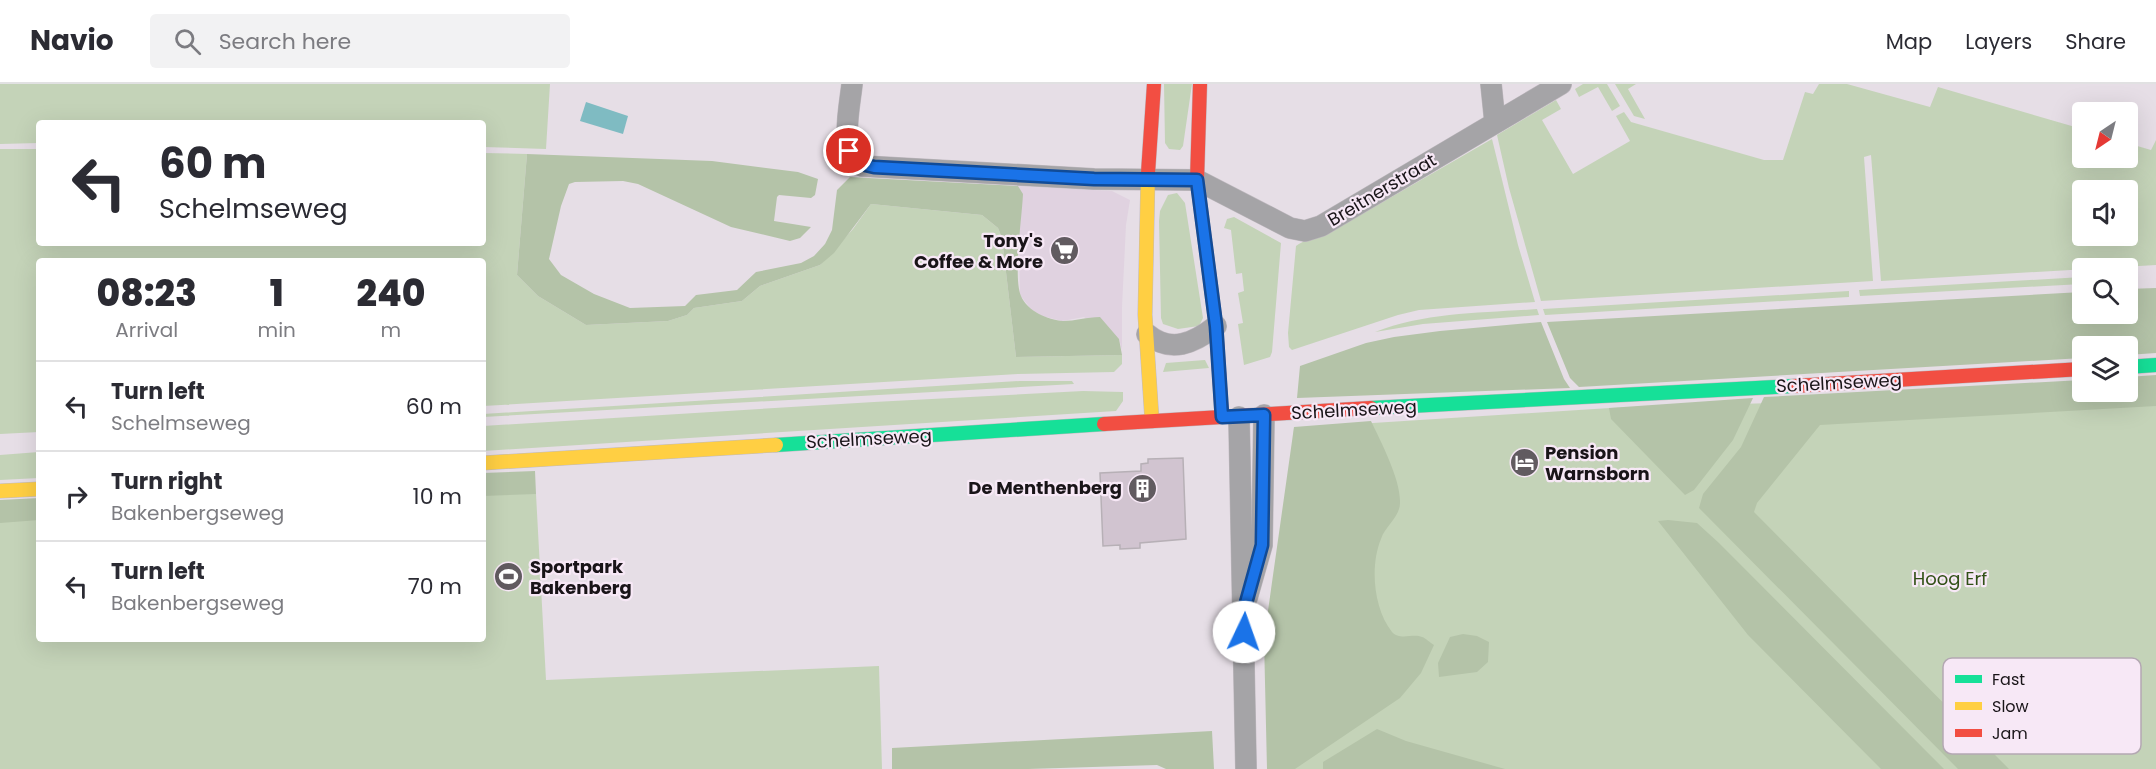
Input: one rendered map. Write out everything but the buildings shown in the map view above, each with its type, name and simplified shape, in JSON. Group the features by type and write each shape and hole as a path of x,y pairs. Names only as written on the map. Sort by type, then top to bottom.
{"main road":[{"path":"1152,421 1145,315 1147,180 1154,84"},
{"path":"1200,84 1197,180 1230,417"},
{"path":"2138,366 2156,365"},
{"name":"Schelmseweg","path":"486,463 1152,421 1585,399 2072,370"},
{"path":"0,491 36,489"}],"street":[{"path":"852,84 849,151 862,166 1094,179 1197,180"},
{"path":"1491,84 1495,123"},
{"name":"Breitnerstraat","path":"1197,180 1290,228 1305,231 1321,226 1362,203 1561,84"},
{"path":"1147,334 1157,343 1175,345 1196,341 1216,326"},
{"path":"1244,610 1262,545 1264,415"},
{"path":"1230,417 1244,610 1246,769"}],"shaded area":[{"path":"1018,186 1112,191 1130,200 1126,225 1122,350 1119,339 1084,317 1062,321 1042,316 1031,309 1020,295"}],"green space":[{"path":"0,84 550,84 546,149 486,147 486,120 36,120 36,143 0,144"},
{"path":"1164,84 1192,84 1183,146 1180,150 1169,149 1165,143"},
{"path":"1583,84 1607,84 1620,106 1612,111 1598,87 1579,97 1575,89"},
{"path":"1615,84 1636,84 1628,89 1645,119 1634,116"},
{"path":"1819,84 1847,84 1930,107 1938,87 2072,126 2072,168 2138,168 2138,146 2151,150 2156,140 2156,265 2138,266 2138,258 2072,258 2072,270 1881,281 1871,155 1864,157 1873,281 1541,301 1509,188 1497,135 1556,100 1561,109 1542,120 1573,174 1630,141 1616,116 1624,112 1631,122 1764,160 1783,160 1805,92 1813,94"},
{"path":"1492,139 1518,245 1535,302 1419,310 1292,350 1289,347 1288,333 1296,246 1329,233"},
{"path":"0,149 36,149 36,246 486,246 486,153 527,154 517,275 538,296 586,325 668,321 687,315 694,308 742,301 760,286 820,265 853,229 871,204 982,215 998,228 1002,238 1016,357 1122,355 1122,364 1114,372 1018,374 486,406 486,258 36,258 36,432 0,434"},
{"path":"527,154 712,161 798,172 818,179 815,195 811,198 779,195 777,197 774,221 811,227 800,238 790,241 731,227 638,184 623,181 569,184 561,206 549,259 561,275 594,294 630,308 685,306 696,295 737,290 756,272 801,263 814,256 825,244 832,230 837,190 850,177 1018,186 1023,194 1018,275 1024,301 1039,314 1057,320 1100,317 1119,339 1122,355 1016,357 1002,238 998,228 982,215 871,204 834,253 820,265 760,286 742,301 694,308 687,315 668,321 586,325 538,296 517,275"},
{"path":"1177,193 1185,203 1203,318 1199,326 1178,329 1163,324 1161,318 1159,221 1160,211 1168,195"},
{"path":"1234,217 1281,243 1272,352 1270,357 1244,365 1238,324 1243,323 1238,293 1244,291 1242,273 1236,274 1231,230 1224,228 1227,219"},
{"path":"2072,278 2072,285 1860,296 1859,290"},
{"path":"2156,288 2156,353 2138,354 2138,336 2072,336 2072,359 1579,387 1570,378 1547,322 2072,293 2072,324 2138,324 2138,289"},
{"path":"1849,291 1849,297 1545,315 1543,309"},
{"path":"1537,309 1539,315 1423,324 1375,332 1394,325 1434,317"},
{"path":"1541,322 1564,379 1570,388 1297,398 1300,366 1366,343 1440,331"},
{"path":"1205,360 1209,368 1163,372 1166,363"},
{"path":"2156,375 2156,406 1820,425 1757,503 1754,512 1943,702 1943,754 1699,508 1703,494 1741,447 1764,397 2072,381 2072,402 2138,402 2138,376"},
{"name":"Hoog Erf","path":"2156,376 2156,769 1267,769 1294,428 1610,408 2072,394 2072,402 2138,402 2138,386"},
{"path":"1020,381 1072,381 1074,384 486,417 486,414"},
{"path":"1083,391 1123,392 1123,401 1116,411 486,451 486,426"},
{"path":"1753,398 1733,440 1694,490 1685,495 1611,419 1609,408"},
{"path":"1371,421 1394,472 1400,503 1398,513 1383,534 1375,561 1377,599 1386,622 1395,635 1418,636 1434,645 1421,673 1400,698 1295,769 1267,769 1264,639 1294,427"},
{"path":"36,452 36,478 0,480 0,455"},
{"path":"535,471 536,494 486,496 486,473"},
{"name":"Sportpark Bakenberg","path":"486,491 536,494 546,680 879,666 882,769 0,769 0,516 36,514 36,642 486,642"},
{"path":"36,498 36,520 0,523 0,500"},
{"path":"1658,521 1697,523 1944,769 1881,769 1748,635"},
{"path":"1463,634 1477,636 1489,642 1488,662 1477,672 1439,677 1438,663 1450,637"},
{"path":"1377,729 1406,741 1505,769 1323,769 1323,762"},
{"path":"1212,731 1214,769 1166,769 1157,765 1028,769 892,769 892,748"},
{"path":"1943,754 1994,754 2009,769 1958,769"}],"water":[{"path":"586,102 628,116 623,134 580,121"}],"traffic: fast":[{"path":"2138,366 2156,365"},
{"path":"1371,408 1794,386"},
{"path":"776,445 1104,424"}],"traffic: slow":[{"path":"1148,173 1145,315 1152,421"},
{"path":"486,463 776,445"},
{"path":"0,491 36,489"}],"traffic: jam":[{"path":"1148,173 1154,84"},
{"path":"1200,84 1197,180 1216,326 1222,417"},
{"path":"1794,386 2072,370"},
{"path":"1104,424 1371,408"}],"place":[{"name":"Tony's Coffee & More","path":"1064,251"},
{"name":"Pension Warnsborn","path":"1524,463"},
{"name":"De Menthenberg","path":"1143,488"},
{"name":"Sportpark Bakenberg","path":"509,577"}],"route":[{"path":"849,151 857,163 874,167 1094,179 1197,180 1216,326 1222,417 1264,415 1262,545 1244,610 1244,632"}]}
